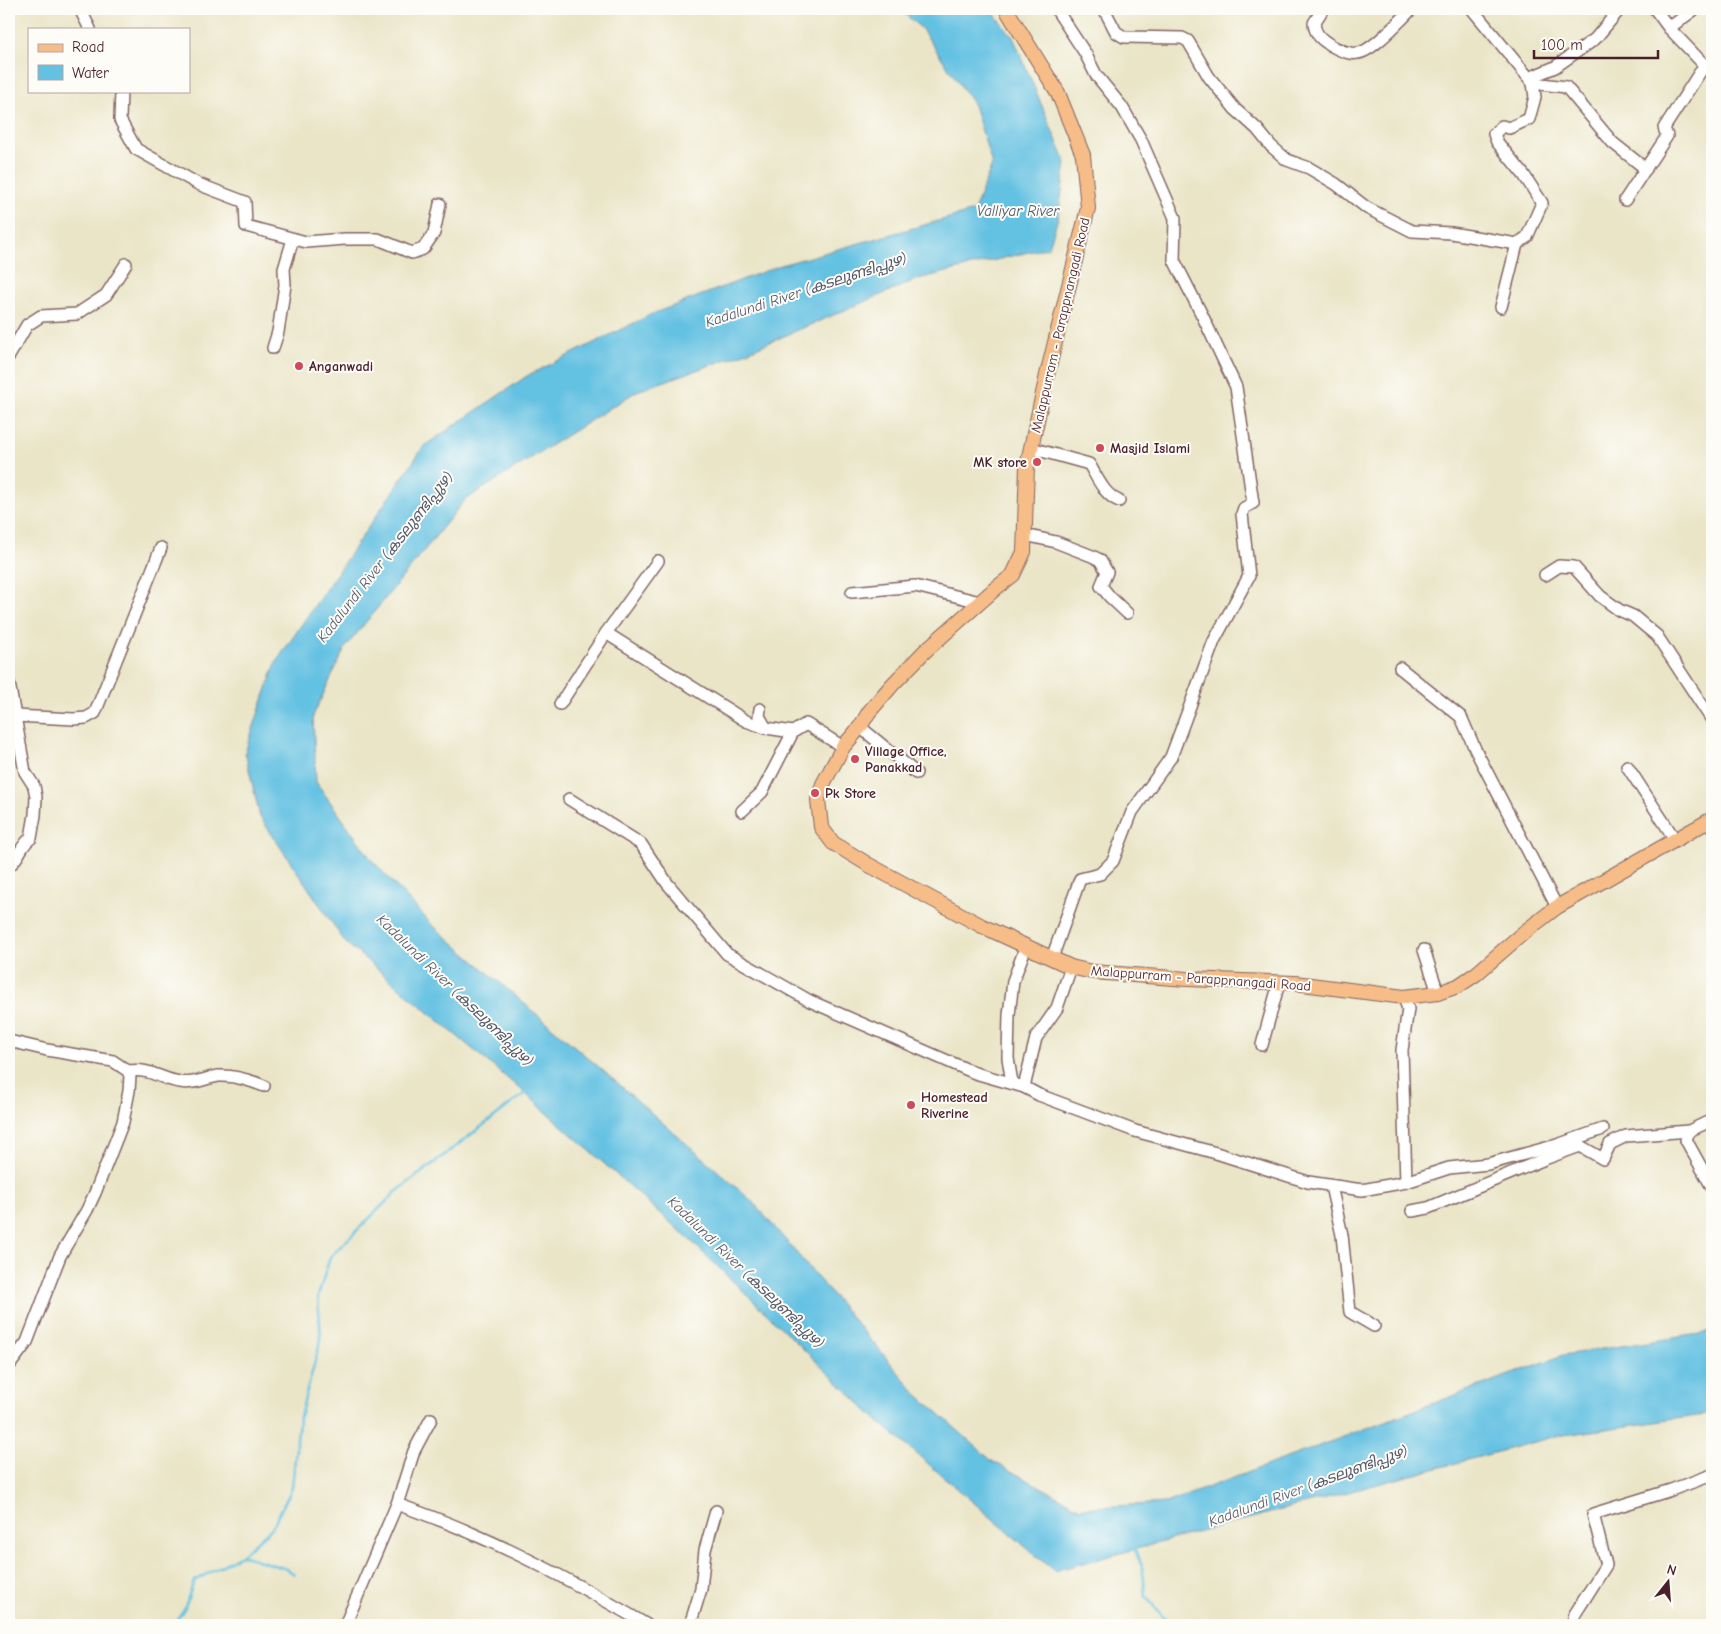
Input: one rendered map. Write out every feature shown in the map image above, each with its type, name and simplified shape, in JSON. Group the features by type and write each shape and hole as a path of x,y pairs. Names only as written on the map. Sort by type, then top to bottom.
{"main road":[{"name":"Malappurram - Parappnangadi Road","path":"1006,9 1058,93 1083,155 1088,208 1027,466 1024,552 1013,575 925,651 869,712 843,747 823,784 818,800 821,827 833,843 869,866 982,926 1071,967 1092,972 1279,983 1404,997 1438,993 1458,986 1476,974 1556,907 1712,819"}],"street":[{"path":"80,9 90,28"},
{"path":"1052,958 1080,879 1100,874 1113,861 1132,812 1171,757 1214,641 1249,576 1242,514 1244,508 1253,503 1236,387 1174,260 1175,218 1136,132 1122,107 1096,75 1056,9"},
{"path":"1104,9 1116,32 1124,37 1182,38 1188,41 1209,77 1271,146 1287,160 1309,168 1336,184 1367,208 1412,231 1451,233 1517,244"},
{"path":"1322,9 1314,23 1318,37 1341,50 1356,54 1372,47 1412,9"},
{"path":"1472,9 1531,80 1535,97 1529,119 1509,128 1502,126 1494,134 1497,142 1524,175 1542,203 1527,237 1517,244 1501,307"},
{"path":"1531,80 1556,66 1594,39 1620,9"},
{"path":"1625,200 1667,136 1664,128 1708,69 1655,9"},
{"path":"1670,28 1695,9"},
{"path":"1531,80 1566,87 1613,143 1646,168"},
{"path":"120,92 120,120 136,149 198,184 245,202 246,226 306,242 378,239 412,252 423,250 434,233 440,204"},
{"path":"272,348 278,332 285,285 284,269 293,239"},
{"path":"9,356 27,325 41,316 77,314 106,295 126,264"},
{"path":"1032,448 1089,464 1104,489 1114,499 1119,501"},
{"path":"1025,534 1056,542 1100,560 1107,572 1101,586 1127,613"},
{"path":"15,716 74,719 86,718 95,713 161,548"},
{"path":"560,704 606,633 658,561"},
{"path":"1545,575 1559,566 1574,567 1600,596 1619,610 1633,616 1657,636 1712,720"},
{"path":"852,592 915,586 980,602"},
{"path":"606,633 746,721 766,728 793,732"},
{"path":"1400,668 1461,717 1476,751 1556,907"},
{"path":"9,683 25,772 34,786 36,797 31,838 23,844 17,860 9,866"},
{"path":"760,709 759,716 766,728"},
{"path":"742,811 762,792 793,732 806,724 843,747"},
{"path":"860,726 916,773"},
{"path":"1627,766 1676,841"},
{"path":"568,799 641,844 667,883 727,954 810,1001 975,1073 1024,1087 1039,1095 1134,1131 1216,1153 1308,1182 1362,1190 1406,1182 1449,1168 1488,1164 1575,1143 1603,1159 1610,1144 1626,1136 1689,1131 1712,1120"},
{"path":"1012,1083 1008,1058 1013,981 1026,946"},
{"path":"1424,950 1438,993"},
{"path":"1024,1087 1036,1038 1057,1008 1071,967"},
{"path":"1262,1045 1279,983"},
{"path":"1404,997 1408,1009 1402,1050 1406,1182"},
{"path":"9,1041 47,1050 113,1061 128,1071 130,1076 123,1122 95,1193 60,1256 27,1342 9,1366"},
{"path":"128,1071 140,1070 151,1072 180,1082 220,1076 236,1077 264,1086"},
{"path":"1412,1211 1428,1208 1548,1158 1603,1129"},
{"path":"1689,1131 1686,1140 1712,1187"},
{"path":"1332,1186 1342,1235 1350,1312 1374,1326"},
{"path":"345,1625 396,1504 414,1451 431,1419"},
{"path":"1572,1625 1575,1614 1606,1565 1593,1514 1712,1475"},
{"path":"396,1504 470,1532 507,1549 578,1584 647,1625"},
{"path":"690,1625 701,1589 705,1550 716,1511"}],"water":[{"name":"Valliyar River","path":"899,9 990,9 1013,37 1066,163 1058,218 1049,247 918,279 742,354 637,391 465,500 345,648 313,716 316,782 371,859 431,924 753,1202 916,1393 992,1461 1080,1508 1166,1503 1563,1355 1712,1332 1712,1414 1557,1436 1054,1571 878,1421 691,1241 526,1094 345,942 260,817 245,752 276,662 424,446 527,376 652,314 781,265 974,211 992,164 974,105 921,28"}],"waterway":[{"path":"173,1625 184,1609 194,1581 241,1555 272,1528 292,1488 299,1420 321,1339 318,1296 330,1257 396,1192 528,1091"},
{"path":"1134,1548 1142,1566 1146,1597 1170,1625"},
{"path":"241,1555 287,1569 294,1574"}],"place":[{"name":"Anganwadi","path":"299,366"},
{"name":"Masjid Islami","path":"1100,448"},
{"name":"MK store","path":"1037,462"},
{"name":"Village Office, Panakkad","path":"855,759"},
{"name":"Pk Store","path":"815,793"},
{"name":"Homestead Riverine","path":"911,1105"}],"water label":[{"name":"Kadalundi River (കടലുണ്ടിപ്പുഴ)","path":"806,290"},
{"name":"Kadalundi River (കടലുണ്ടിപ്പുഴ)","path":"385,557"},
{"name":"Kadalundi River (കടലുണ്ടിപ്പുഴ)","path":"455,990"},
{"name":"Kadalundi River (കടലുണ്ടിപ്പുഴ)","path":"746,1272"},
{"name":"Kadalundi River (കടലുണ്ടിപ്പുഴ)","path":"1308,1486"}]}
